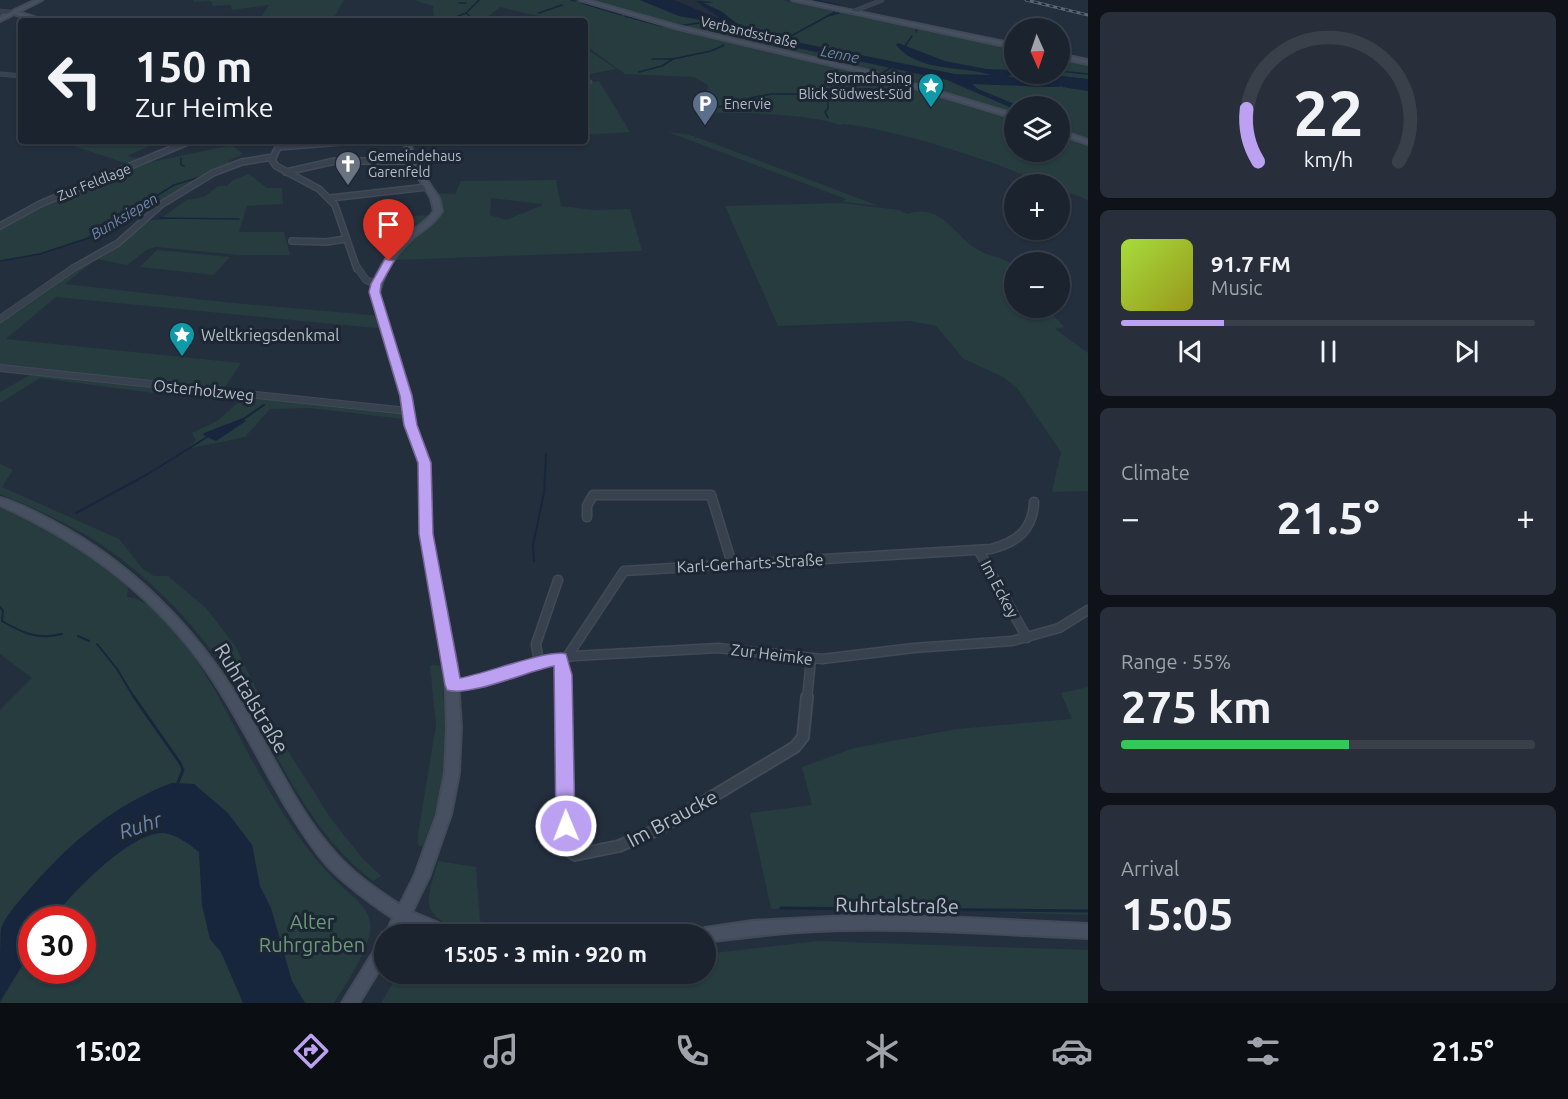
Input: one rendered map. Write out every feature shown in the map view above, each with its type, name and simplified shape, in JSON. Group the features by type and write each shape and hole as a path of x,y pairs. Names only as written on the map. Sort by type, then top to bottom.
{"main road":[{"path":"0,19 40,0"},
{"name":"Verbandsstraße","path":"582,0 668,25 867,72 1004,113"},
{"path":"794,0 1004,44"},
{"path":"15,13 32,18"},
{"path":"1070,58 1088,62"},
{"path":"1070,136 1088,142"},
{"path":"398,924 422,877 444,814 452,773 454,728 453,685 426,534 425,463 413,432 401,377 377,302 376,284 398,249 436,215 437,203 411,161 408,144"},
{"name":"Ruhrtalstraße","path":"0,501 51,524 86,545 125,574 172,618 213,669 293,810 312,836 341,870 375,900 402,917 421,924"},
{"name":"Ruhrtalstraße","path":"716,933 762,927 819,924 1088,931"},
{"path":"350,1003 374,964"}],"street":[{"path":"852,12 882,0"},
{"path":"0,12 15,13"},
{"path":"0,74 18,76"},
{"name":"Zur Feldlage","path":"0,226 40,204 183,144"},
{"path":"278,147 317,144"},
{"path":"278,147 273,157 273,164 312,183 330,198 337,208 346,239 360,273 370,283 376,284"},
{"path":"0,319 60,276 123,239 162,204 213,173 242,162 273,157"},
{"path":"286,172 335,161 411,161"},
{"path":"330,198 427,187"},
{"path":"292,241 326,242 346,239"},
{"name":"Osterholzweg","path":"0,368 408,411"},
{"path":"587,517 587,506 592,495 711,495 732,564"},
{"name":"Im Eckey","path":"1027,638 979,551 1007,545 1021,537 1032,523 1034,502"},
{"name":"Karl-Gerharts-Straße","path":"564,658 624,571 979,551"},
{"path":"539,662 536,644 558,580"},
{"name":"Zur Heimke","path":"453,685 480,681 539,662 564,658 718,648 811,659 833,659 1027,638 1066,625 1088,610"},
{"name":"Im Braucke","path":"564,658 566,848 571,854 576,855 619,846 657,830 795,747 803,736 811,659"}],"green space":[{"path":"193,0 344,0 334,18 261,18 269,5 232,10 231,5 213,6 211,1 194,2"},
{"path":"414,0 578,0 592,4 595,3 586,0 640,0 679,16 701,20 745,37 782,46 790,41 759,33 736,23 722,12 703,3 714,3 700,0 782,0 1004,46 1004,84 1070,84 1070,59 1088,63 1088,200 1070,193 1070,174 1021,174 956,151 882,130 794,116 708,113 702,107 708,85 694,77 625,74 588,47 588,18 553,18 500,7 486,18 434,18 433,6"},
{"path":"588,50 616,69 588,74"},
{"path":"599,81 630,132 588,135 588,83"},
{"path":"668,132 695,136 694,138 879,206 843,202 846,199"},
{"path":"153,144 127,156 151,162 232,145 243,154 228,161 234,165 213,173 162,204 144,204 85,238 41,253 0,261 0,228 23,214 134,166 71,145"},
{"path":"249,174 267,188 282,188 283,204 247,206 239,232 284,232 290,255 239,255 156,247 148,249 127,265 96,259 65,284 233,303 382,316 386,329 56,297 6,339 241,363 224,389 402,407 403,419 310,408 270,409 245,437 187,449 196,440 192,433 217,421 243,398 185,391 161,394 40,378 0,403 0,392 35,372 0,368 0,319 118,243 141,221 169,219 163,217 186,200 204,197 218,186 227,186 233,180"},
{"path":"556,180 561,206 593,210 630,209 642,251 396,260 414,237 381,239 376,227 401,225 402,216 436,215 431,193 455,194 461,181","holes":["491,198 542,204 506,220 490,215"]},
{"path":"843,203 899,210 907,214 929,213 947,222 978,250 1004,260 1004,318 1056,318 1064,327 1055,329 1088,353 1088,491 1052,492 1061,452 1017,388 1003,377 964,359 936,326 910,321 778,326 725,206"},
{"path":"157,250 230,257 214,275 140,267"},
{"path":"0,464 13,470 2,487 119,539 143,569 154,576 168,576 206,608 236,647 278,735 331,819 364,860 381,876 373,881 330,840 297,792 224,667 171,603 108,549 44,513 0,494"},
{"path":"0,507 52,532 83,552 128,587 127,597 146,603 165,619 202,669 294,830 315,858 365,910 370,921 368,941 358,964 334,1003 0,1003 18,973 18,984 96,984 96,906 18,906 18,955 0,948 0,710 32,678 0,654"},
{"path":"430,665 445,666 443,696 448,713 447,760 439,800 423,847 418,845 418,834 436,725"},
{"path":"1088,687 1088,915 835,907 771,909 750,813 812,805 802,767 854,748 957,729 1072,719 1061,693"},
{"path":"438,861 476,867 480,921 488,924 447,924 440,920 430,908 431,885"},
{"path":"818,941 1088,950 1088,1003 381,1003 392,984 716,984 716,953"}],"water":[{"name":"Lenne","path":"640,0 674,0 717,18 719,17 695,1 714,2 704,3 722,12 736,23 776,38 955,74 991,75 941,67 916,60 905,54 896,45 898,43 945,61 986,69 1004,70 1004,84 1070,84 1070,77 1088,79 1088,91 1061,85 1052,87 972,84 978,89 1004,100 1004,105 947,80 745,37 701,20 679,16"},
{"path":"243,418 246,421 216,441 203,435 204,433"},
{"name":"Ruhr","path":"172,783 194,784 228,813 252,845 260,886 271,908 292,981 305,1003 243,1003 221,952 210,939 202,905 199,852 177,837 163,833 150,835 119,853 102,866 63,906 18,906 18,972 0,1001 1,928 7,916 49,868 80,838 132,801"}],"waterway":[{"path":"466,13 479,0"},
{"path":"571,0 575,1"},
{"path":"813,0 839,5 841,8"},
{"path":"459,3 466,3"},
{"path":"582,3 622,15"},
{"path":"539,13 562,5"},
{"path":"828,16 835,12"},
{"path":"456,17 466,13"},
{"path":"466,13 472,18"},
{"path":"828,16 839,13"},
{"path":"625,16 662,26 672,26"},
{"path":"791,42 789,38 791,36 828,16"},
{"path":"678,26 699,23"},
{"path":"916,32 917,28"},
{"path":"905,46 912,36"},
{"path":"673,59 711,51 724,45"},
{"path":"652,59 673,59"},
{"path":"639,72 662,66 673,59"},
{"path":"882,73 892,67"},
{"path":"1070,72 1088,74"},
{"path":"828,94 872,81"},
{"path":"717,107 738,105 750,98 771,94 828,94"},
{"path":"828,94 828,108 825,112 828,118"},
{"path":"181,158 181,165 184,166"},
{"name":"Bunksiepen","path":"0,261 40,254 89,238 174,185 204,176"},
{"path":"160,218 239,219"},
{"path":"242,420 264,405"},
{"path":"76,513 148,474 207,437"},
{"path":"534,561 533,545 544,493 546,454"},
{"name":"Alter Ruhrgraben","path":"0,607 3,611 2,621 16,629 38,636 62,634"},
{"name":"Alter Ruhrgraben","path":"78,636 89,641"},
{"name":"Alter Ruhrgraben","path":"97,644 117,669 135,699"},
{"name":"Alter Ruhrgraben","path":"134,697 180,763 183,770 177,785"},
{"path":"781,908 1088,911"}],"railway":[{"path":"1026,0 1088,15"}],"place":[{"name":"Stormchasing Blick Südwest-Süd","path":"931,109"},
{"name":"Enervie","path":"705,127"},
{"name":"Gemeindehaus Garenfeld","path":"348,187"},
{"name":"Weltkriegsdenkmal","path":"182,358"}],"route":[{"path":"389,261 376,284 375,292 406,396 410,425 425,463 426,534 453,685 480,681 539,662 560,658 564,675 566,826"}]}
